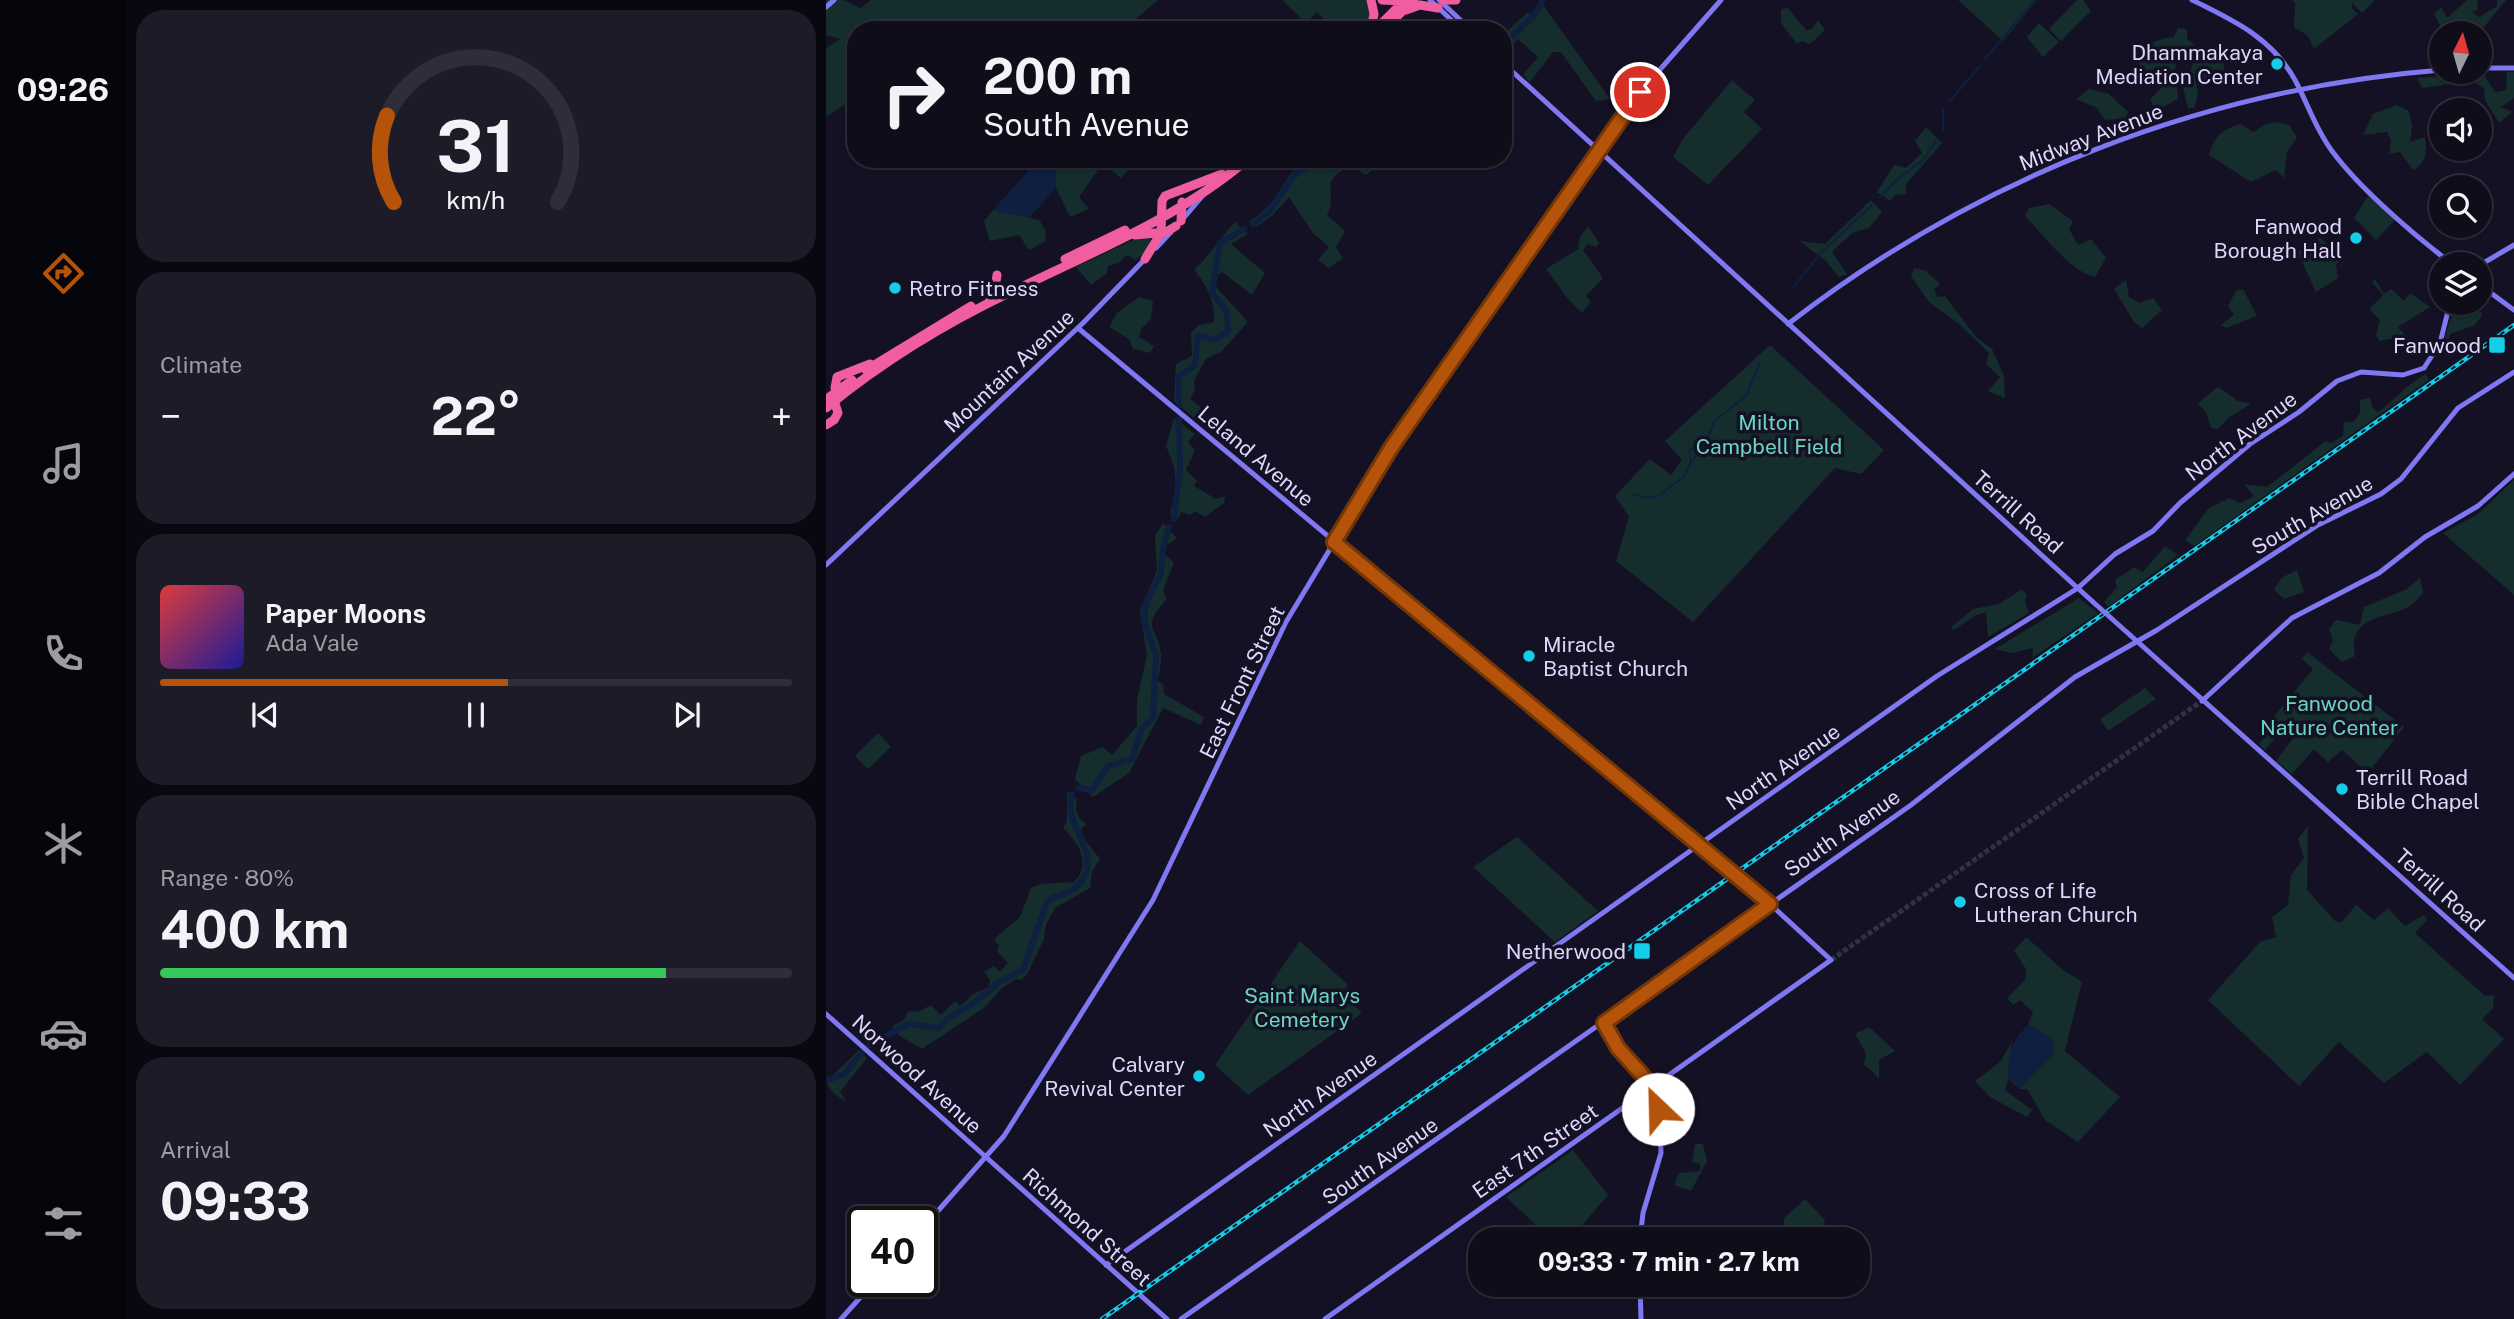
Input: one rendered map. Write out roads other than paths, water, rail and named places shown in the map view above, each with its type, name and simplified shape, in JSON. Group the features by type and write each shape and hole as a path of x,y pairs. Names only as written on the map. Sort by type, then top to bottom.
{"highway":[{"path":"1371,0 1374,21"},
{"path":"1382,0 1404,0"},
{"path":"1382,21 1404,0"},
{"path":"1392,21 1415,0"},
{"path":"1402,12 1420,5 1456,0"},
{"path":"1179,224 1182,203 1229,168"},
{"path":"826,408 834,397 888,361 975,310 1110,244 1205,192 1236,168"},
{"path":"1151,217 1165,197 1222,174"},
{"path":"1165,197 1182,203"},
{"path":"1145,259 1161,233 1165,197"},
{"path":"1162,214 1168,223 1179,224"},
{"path":"826,425 837,416 834,384 839,374 878,361 989,297 1162,214"},
{"path":"1110,244 1148,233 1161,233 1179,224"},
{"path":"1148,233 1153,239 1153,248"},
{"path":"989,297 996,286 997,275"}],"street":[{"path":"826,8 834,0"},
{"path":"1430,0 1440,3 1461,21"},
{"name":"East Front Street","path":"938,1211 1009,1128 1161,886 1286,622 1391,448 1640,92 1721,0"},
{"path":"2192,0 2228,16 2263,41 2282,59 2313,122 2340,161 2439,252"},
{"path":"1440,3 1455,21"},
{"path":"2492,68 2514,68"},
{"name":"Terrill Road","path":"1512,71 2202,701 2514,978"},
{"name":"Midway Avenue","path":"1788,324 1897,248 2026,178 2167,124 2299,89 2429,72"},
{"name":"Mountain Avenue","path":"826,565 1078,328 1179,224 1205,192"},
{"path":"2492,258 2514,245"},
{"path":"2492,294 2514,310"},
{"name":"North Avenue","path":"1106,1265 1937,676 2078,588 2115,554 2153,531 2180,503 2250,444 2299,412 2337,381 2361,372 2403,375 2424,368 2441,343 2447,315"},
{"name":"Leland Avenue","path":"1078,328 1700,845 1831,960"},
{"name":"South Avenue","path":"1181,1319 1916,801 2075,677 2138,641 2299,537 2381,494 2401,479 2444,422 2459,408 2514,372"},
{"path":"2202,701 2292,618 2379,573 2425,537 2478,506 2514,474"},
{"name":"East 7th Street","path":"1325,1319 1831,960"},
{"name":"Norwood Avenue","path":"826,1014 986,1158"},
{"path":"1604,1023 1618,1048 1638,1069 1650,1088 1658,1109 1662,1142 1641,1227"},
{"name":"Richmond Street","path":"986,1158 1167,1319"},
{"path":"841,1319 861,1297"},
{"path":"1640,1297 1641,1319"}],"water":[{"path":"1031,168 1055,168 1056,188 1029,218 993,210"},
{"path":"2028,1025 2052,1038 2054,1053 2019,1089 2009,1080 2008,1064 2017,1037"}],"waterway":[{"path":"1512,36 1534,15 1543,0"},
{"path":"1985,59 2035,0"},
{"path":"1949,102 1980,66"},
{"path":"1943,109 1943,130"},
{"path":"1880,197 1895,181 1923,160 1936,141"},
{"path":"1252,224 1267,214 1296,174 1306,168"},
{"path":"1793,287 1821,253 1872,205"},
{"path":"1179,406 1179,376 1195,365 1198,335 1216,340 1228,331 1227,312 1212,293 1220,243 1244,229"},
{"path":"1633,494 1648,498 1658,496 1685,476 1690,463 1703,448 1715,420 1746,396 1759,364"},
{"path":"1174,519 1180,469 1179,419"},
{"path":"1690,461 1690,449 1703,446"},
{"path":"1078,788 1092,790 1108,766 1132,759 1141,730 1153,718 1156,655 1144,620 1146,602 1161,573 1163,548 1169,527"},
{"path":"868,1046 908,1024 939,1028 948,1018 973,1004 999,982 1023,970 1046,904 1054,897 1074,889 1084,877 1087,867 1087,857 1072,815 1072,794"},
{"path":"826,1081 844,1074 862,1053"}],"tunnel":[{"path":"1831,960 2202,701"}],"railway":[{"path":"1102,1319 2514,325"}],"place":[{"name":"Dhammakaya Mediation Center","path":"2277,64"},
{"name":"Fanwood Borough Hall","path":"2356,238"},
{"name":"Retro Fitness","path":"895,288"},
{"name":"Fanwood","path":"2497,345"},
{"name":"Miracle Baptist Church","path":"1529,656"},
{"name":"Terrill Road Bible Chapel","path":"2342,789"},
{"name":"Cross of Life Lutheran Church","path":"1960,902"},
{"name":"Netherwood","path":"1642,951"},
{"name":"Calvary Revival Center","path":"1199,1076"}],"park label":[{"name":"Milton Campbell Field","path":"1769,434"},
{"name":"Fanwood Nature Center","path":"2329,715"},
{"name":"Saint Marys Cemetery","path":"1302,1007"}]}
